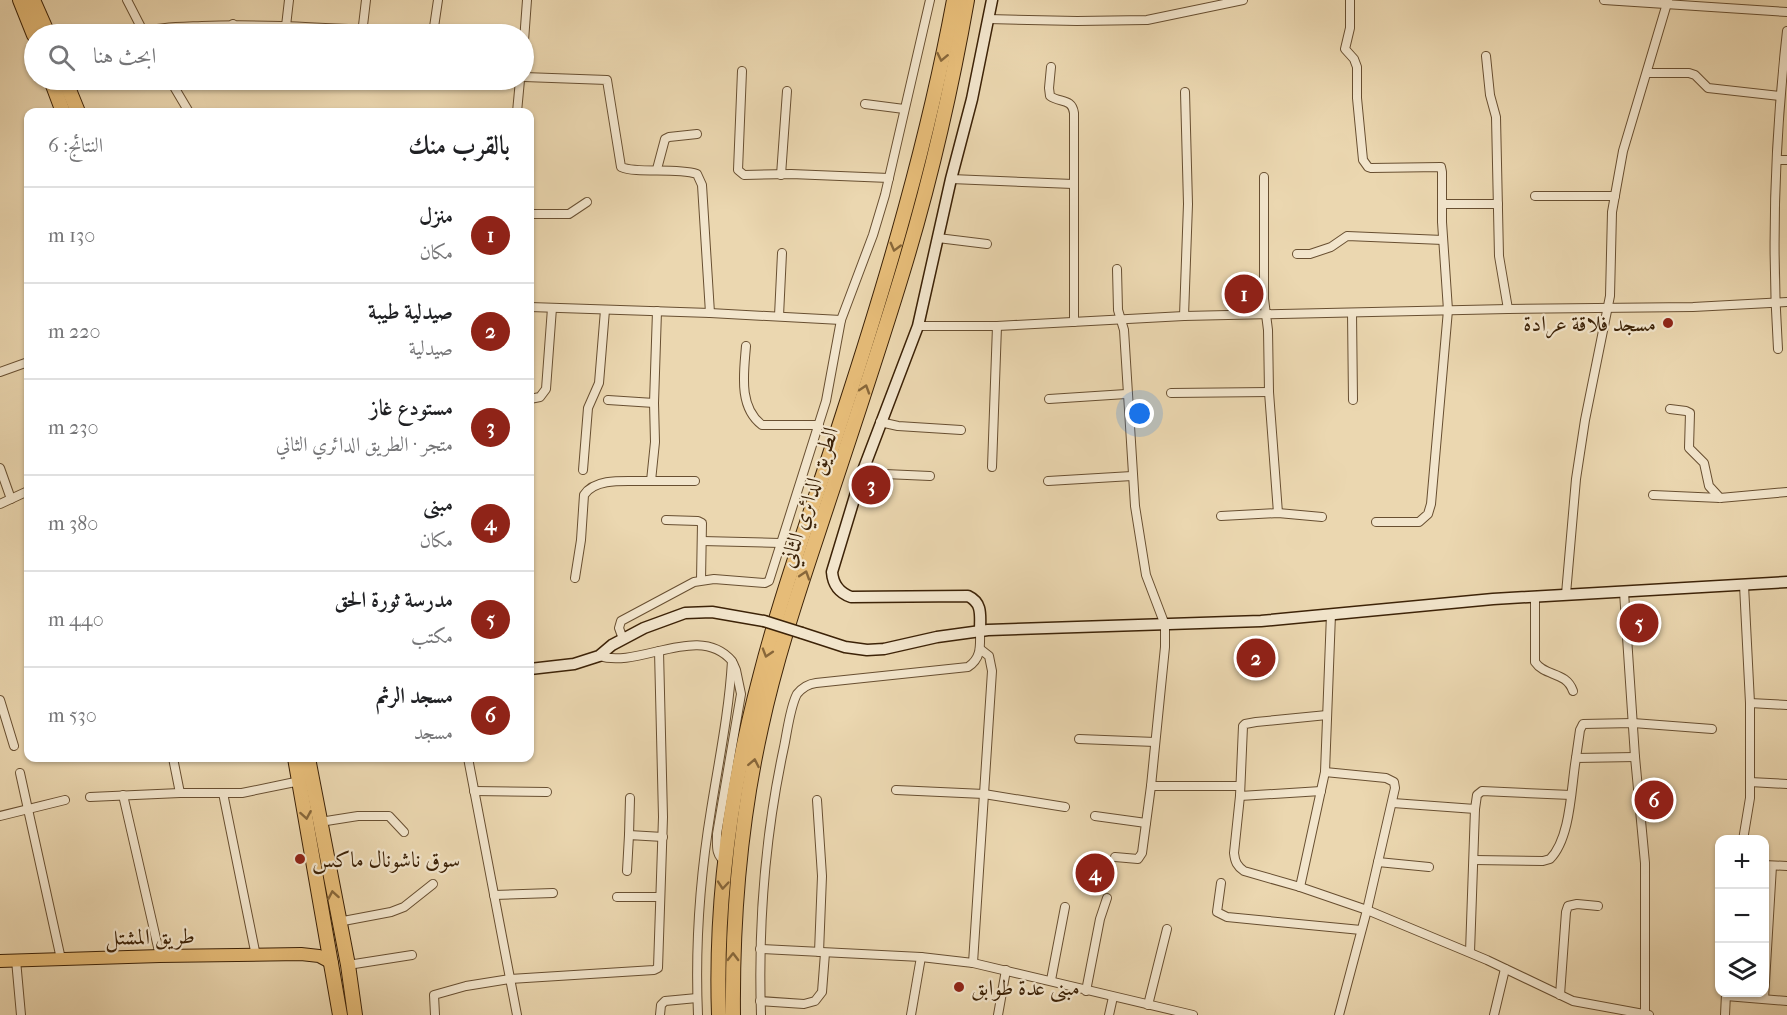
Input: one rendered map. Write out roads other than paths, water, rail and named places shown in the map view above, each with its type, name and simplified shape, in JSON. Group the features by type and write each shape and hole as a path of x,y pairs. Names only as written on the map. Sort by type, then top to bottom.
{"highway":[{"path":"20,0 30,24"},
{"path":"33,0 44,24"},
{"name":"الطريق الدائري الثاني","path":"719,1015 719,953 733,799 759,677 890,267 928,119 954,0"},
{"name":"الطريق الدائري الثاني","path":"733,1015 734,930 738,868 746,807 761,728 780,653 913,237 940,135 967,0"},
{"path":"55,90 62,108"},
{"path":"69,90 76,108"},
{"path":"296,762 340,1015"},
{"path":"309,762 348,965 355,1015"}],"main road":[{"name":"طريق المشتل","path":"301,954 317,950 328,940"},
{"name":"طريق المشتل","path":"0,961 301,954 320,956 332,963"}],"street":[{"path":"127,0 139,24"},
{"path":"286,24 289,0"},
{"path":"364,24 366,0"},
{"path":"434,24 438,0"},
{"path":"525,24 527,0"},
{"path":"623,639 618,628 621,621 681,587 700,580 714,579 768,582 826,401 841,320 873,235 889,178 930,0"},
{"path":"761,1015 760,949 765,876 774,800 786,735 797,694 803,688 816,683 963,668 975,661 980,649 979,606 976,600 968,596 856,598 847,595 836,586 832,577 832,567 880,422 918,326 951,179 972,99 992,0"},
{"path":"988,19 1147,20 1209,3 1243,0"},
{"path":"1350,0 1350,28 1345,49 1354,59 1357,67 1357,98 1363,160 1371,168 1441,167 1448,310 1431,504 1428,514 1419,522 1376,522"},
{"path":"1604,0 1668,2 1787,12"},
{"path":"1566,594 1576,479 1587,410 1609,308 1612,212 1623,151 1668,2"},
{"path":"1778,349 1774,256 1780,96 1784,85 1787,31"},
{"path":"1486,56 1490,95 1496,117 1499,256 1508,309"},
{"path":"1051,67 1050,96 1073,106 1074,322"},
{"path":"742,71 738,170 744,175 889,178"},
{"path":"1648,73 1689,73 1695,75 1708,88 1780,96"},
{"path":"534,79 607,80 621,167 632,170 657,169 694,173 700,178 710,313"},
{"path":"176,90 187,108"},
{"path":"518,108 520,90"},
{"path":"781,175 787,91"},
{"path":"1184,316 1188,204 1185,92"},
{"path":"865,104 904,109"},
{"path":"657,169 665,139 697,134"},
{"path":"1777,160 1787,160"},
{"path":"1264,177 1264,288 1278,513"},
{"path":"951,179 1073,184"},
{"path":"1534,196 1615,196"},
{"path":"534,214 568,214 587,202"},
{"path":"1442,204 1498,204"},
{"path":"1297,255 1310,254 1331,247 1347,236 1443,240"},
{"path":"938,238 987,244"},
{"path":"779,316 782,253"},
{"path":"1115,857 1135,859 1141,857 1151,786 1165,625 1144,568 1132,476 1124,330 1118,310 1117,269"},
{"path":"918,326 997,326 1184,316 1693,307 1787,302"},
{"path":"534,308 710,313 841,320"},
{"path":"534,398 540,397 546,389 552,308"},
{"path":"583,470 588,408 599,383 605,310"},
{"path":"651,481 655,442 657,311"},
{"path":"1352,313 1353,400"},
{"path":"992,467 997,326"},
{"path":"746,346 744,393 758,423 762,425 819,425"},
{"path":"0,372 24,363"},
{"path":"1171,393 1269,392"},
{"path":"1049,399 1126,394"},
{"path":"608,400 654,403"},
{"path":"1670,409 1690,413 1689,448 1704,463 1709,486 1720,498"},
{"path":"880,422 908,427 961,430"},
{"path":"0,468 11,499"},
{"path":"862,473 930,476"},
{"path":"1048,482 1132,476"},
{"path":"575,578 582,540 584,495 588,489 607,482 695,481"},
{"path":"1653,495 1720,498 1787,492"},
{"path":"0,504 24,493"},
{"path":"1221,516 1278,513 1322,517"},
{"path":"666,520 701,522 703,525 700,580"},
{"path":"702,541 780,543"},
{"path":"534,669 574,664 599,656 612,645 659,621 685,613 712,612 765,621 845,647 867,650 884,649 937,637 980,631 1261,621 1566,594 1787,582"},
{"path":"1744,585 1750,703 1749,811 1744,835"},
{"path":"1327,715 1245,724 1242,732 1240,796 1234,853 1238,867 1244,871 1300,886 1367,910 1470,952 1560,995 1587,1005 1646,1015 1646,874 1635,757 1624,592"},
{"path":"1535,597 1535,662 1538,667 1568,681 1573,691"},
{"path":"1300,886 1325,772 1331,614"},
{"path":"599,656 622,659 681,646 707,647 720,651 732,661 741,694 718,822 717,851 721,859 726,862"},
{"path":"973,963 992,671 989,656 980,649"},
{"path":"435,1015 433,998 436,993 510,979 657,969 663,837 659,651"},
{"path":"698,1015 699,936 703,874 710,813 728,713 732,661"},
{"path":"0,699 14,746"},
{"path":"1750,703 1787,705"},
{"path":"1474,860 1543,861 1550,859 1559,845 1571,795 1580,730 1583,724 1633,723 1712,729"},
{"path":"1079,739 1155,742"},
{"path":"1576,758 1635,757"},
{"path":"173,762 180,793"},
{"path":"469,762 516,1015"},
{"path":"1325,772 1390,779 1394,782 1395,788 1367,910 1339,1015"},
{"path":"20,773 61,959"},
{"path":"90,797 242,793 300,781"},
{"path":"1750,782 1787,784"},
{"path":"1151,786 1240,786"},
{"path":"896,790 984,794 1065,807"},
{"path":"474,791 547,792"},
{"path":"1240,796 1322,791"},
{"path":"1470,952 1477,795 1482,791 1571,795"},
{"path":"223,793 256,956"},
{"path":"123,795 160,956"},
{"path":"627,871 630,798"},
{"path":"0,816 65,800"},
{"path":"760,1001 804,1004 815,1001 822,992 822,876 817,800"},
{"path":"1392,802 1475,809"},
{"path":"320,822 358,816 389,816 404,832"},
{"path":"1095,816 1146,824"},
{"path":"629,835 663,837"},
{"path":"1378,862 1429,867"},
{"path":"1769,866 1787,866"},
{"path":"1221,883 1217,908 1222,915 1361,930"},
{"path":"338,922 391,912 404,907 433,884"},
{"path":"1764,999 1767,889"},
{"path":"494,895 553,893"},
{"path":"617,897 660,897"},
{"path":"1086,990 1100,919 1107,898"},
{"path":"1560,995 1568,906 1576,904 1598,906"},
{"path":"1051,981 1065,907"},
{"path":"1149,1005 1167,929"},
{"path":"760,949 921,957 973,963 1192,1015"},
{"path":"348,965 412,955"},
{"path":"911,1015 921,957"},
{"path":"16,960 21,1015"},
{"path":"1494,1015 1505,969"},
{"path":"998,1015 1006,970"},
{"path":"1108,1015 1113,997"},
{"path":"1725,1015 1726,997"},
{"path":"1749,997 1787,1001"},
{"path":"660,1015 661,1005 665,1001 697,998"}],"place":[{"name":"منزل","path":"1244,294"},
{"name":"مسجد فلاقة عرادة","path":"1668,323"},
{"name":"مستودع غاز","path":"871,485"},
{"name":"مدرسة ثورة الحق","path":"1639,623"},
{"name":"صيدلية طيبة","path":"1256,658"},
{"name":"مسجد الرثم","path":"1654,800"},
{"name":"سوق ناشونال ماكس","path":"300,859"},
{"name":"مبنى","path":"1095,873"},
{"name":"مبنى عدة طوابق","path":"959,987"}]}
